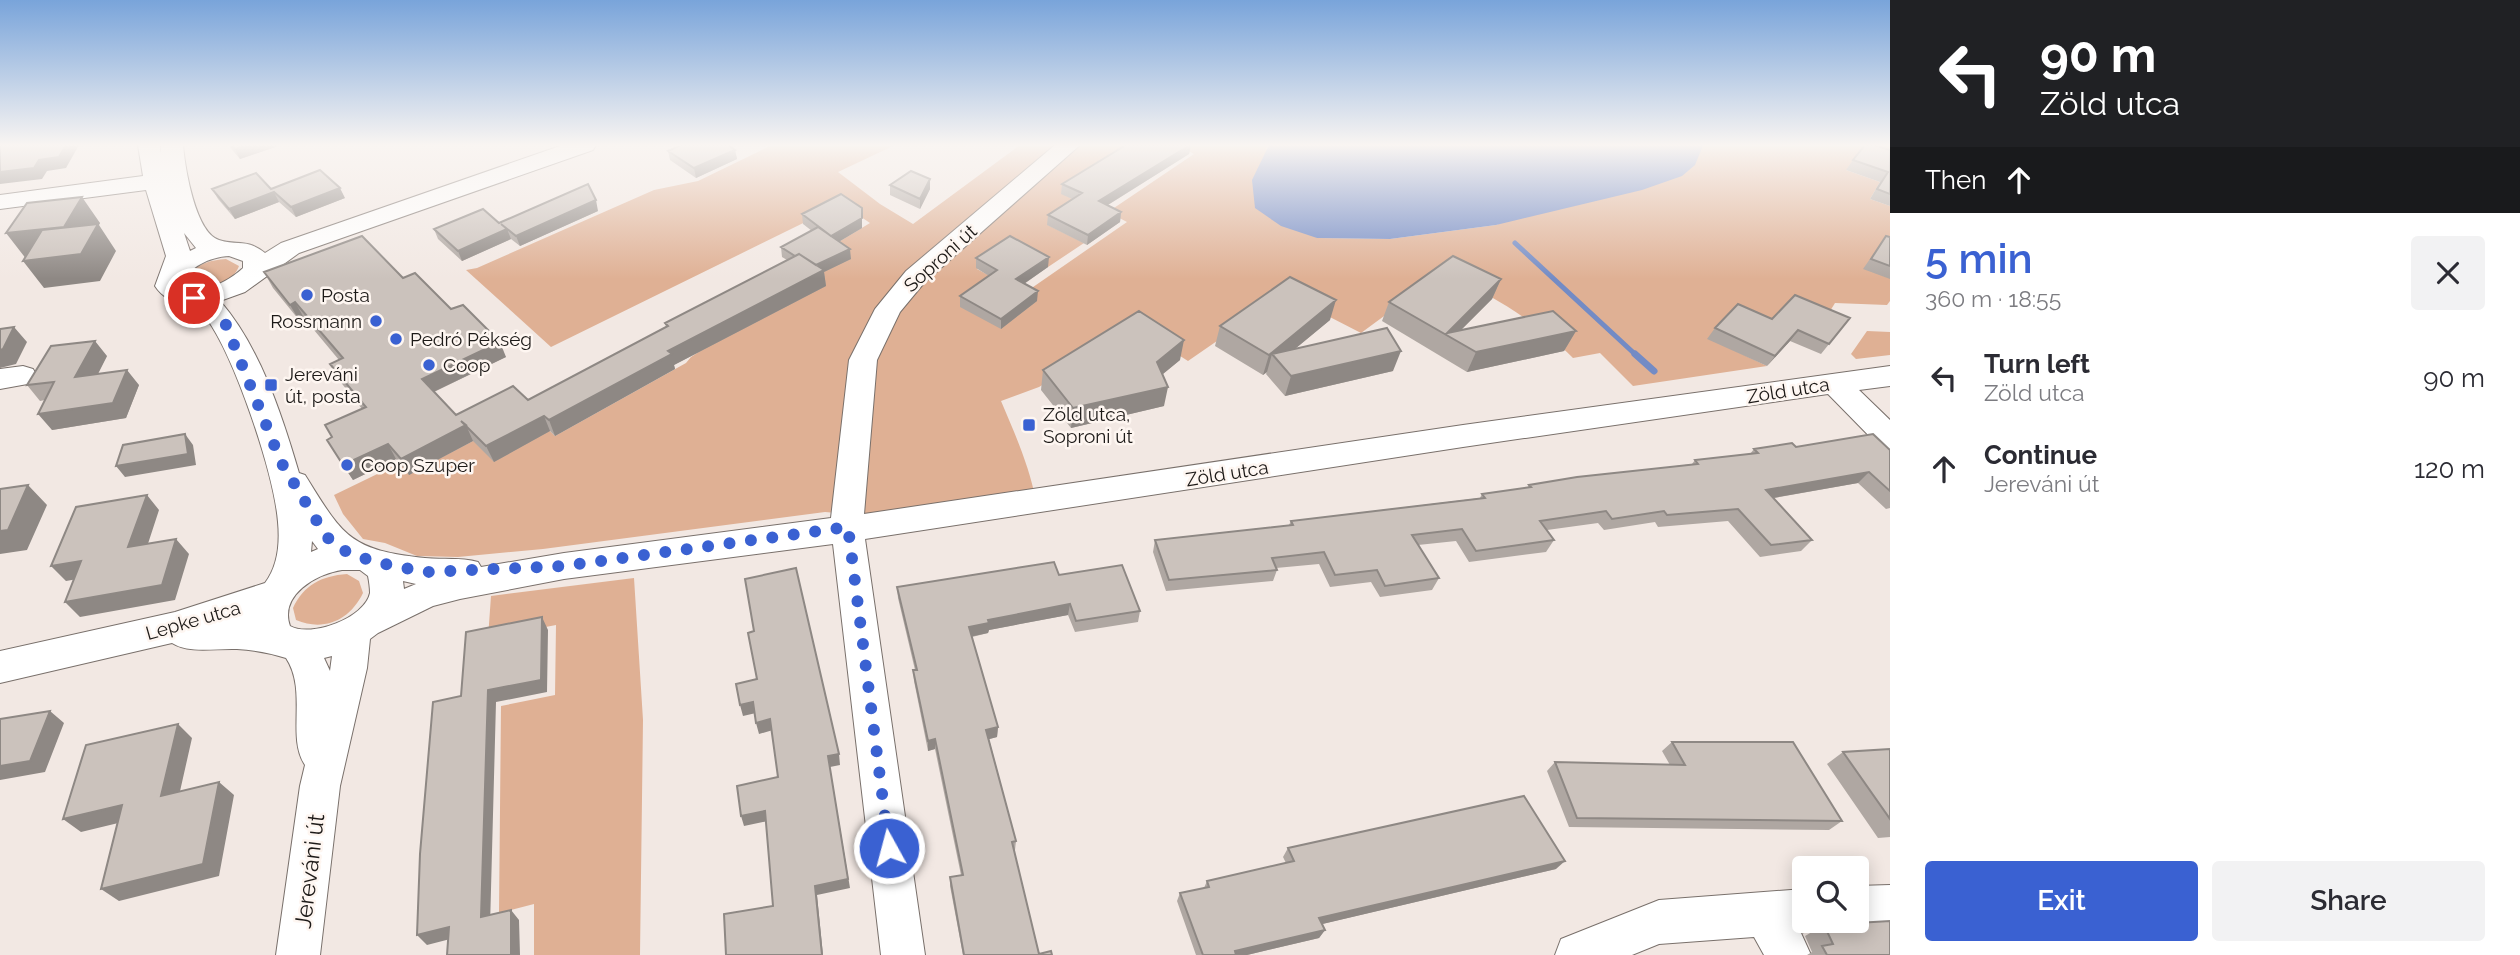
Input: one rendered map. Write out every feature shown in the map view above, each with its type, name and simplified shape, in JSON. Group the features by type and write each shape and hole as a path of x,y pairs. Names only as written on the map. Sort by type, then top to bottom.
{"street":[{"path":"0,202 98,190"},
{"name":"Jereváni út","path":"167,190 179,256 168,286 181,297 194,298 211,305 226,325 281,462 328,538 340,549 368,560 383,570 387,582 386,595 360,627 320,786 298,955"},
{"name":"Jereváni út","path":"171,190 202,240 242,264"},
{"path":"174,270 197,256 242,264 457,190"},
{"name":"Soproni út","path":"903,955 848,527 863,360 888,309 915,277 1017,190"},
{"path":"194,298 226,291 242,264"},
{"path":"226,325 242,264"},
{"name":"Zöld utca","path":"360,627 393,608 436,592 564,566 917,520 1463,436 1890,376"},
{"path":"1835,383 1890,438"},
{"name":"Jereváni út","path":"281,462 295,529 296,547 283,587 268,611 269,627 309,659 314,677 320,786"},
{"path":"283,587 318,563 333,558 368,560"},
{"name":"Zöld utca","path":"368,560 426,572 564,566"},
{"name":"Lepke utca","path":"0,667 107,644 237,609 283,587"},
{"path":"288,643 334,641 360,627"},
{"name":"Lepke utca","path":"107,644 204,633 288,643"},
{"path":"1869,908 1890,907"},
{"path":"1577,955 1659,922 1785,912 1790,955"}],"shaded area":[{"path":"654,190 861,190 913,224 960,190 1067,190 1061,193 1080,203 1048,225 1084,243 1048,267 1009,247 977,269 1023,294 1127,222 1108,212 1141,190 1290,190 1317,238 1390,239 1496,225 1591,190 1876,190 1870,199 1890,206 1890,301 1887,305 1835,303 1824,321 1708,338 1767,366 1633,386 1600,353 1573,358 1512,310 1444,272 1361,333 1285,294 1188,361 1136,328 1039,387 1001,401 1026,462 1036,501 917,520 825,512 543,549 458,557 417,556 385,543 363,539 343,514 334,495 400,463 410,474 473,441 550,431 555,436 686,363 691,357 814,277 832,246 870,223 842,204 551,347 466,270 477,268"},
{"path":"226,259 239,266 231,278 217,285 202,287 189,283 187,279 198,266"},
{"path":"1867,331 1890,332 1890,355 1856,359 1851,354"},
{"path":"347,574 359,581 363,593 351,610 343,617 326,624 316,625 296,620 293,608 302,593 321,580"},
{"path":"634,578 643,720 640,955 534,955 534,904 499,913 501,706 555,695 556,625 488,638 491,596"}],"water":[{"path":"1253,190 1643,190 1496,225 1390,239 1317,238 1281,226 1255,208"}],"building":[{"path":"212,190 336,190 291,207 274,192 229,209"},
{"path":"575,190 591,190 596,200 516,236 501,224 507,229 458,251 434,229 483,209 499,223"},
{"path":"900,190 925,190 920,199"},
{"path":"1074,190 1118,190 1099,201 1121,212 1088,235 1048,215 1082,193"},
{"path":"841,194 862,208 862,218 831,236 802,214"},
{"path":"82,197 64,227 6,233 27,203"},
{"path":"98,224 81,254 23,261 42,230"},
{"path":"818,227 850,249 816,265 781,247"},
{"path":"362,236 403,278 415,273 451,309 463,305 500,342 422,379 456,415 513,386 528,400 668,326 665,323 799,254 824,270 668,351 672,354 549,420 544,416 486,446 465,425 401,459 388,444 343,465 327,440 332,437 325,425 366,407 330,364 343,358 295,302 290,305 264,272"},
{"path":"1010,236 1049,257 1016,279 1038,291 1001,319 960,296 997,270 976,258"},
{"path":"1886,236 1890,237 1890,266 1871,259"},
{"path":"1453,256 1501,279 1447,333 1553,311 1576,331 1476,352 1389,302"},
{"path":"1290,277 1336,300 1269,355 1220,326"},
{"path":"1795,295 1850,318 1829,344 1798,330 1775,356 1715,328 1738,304 1772,319"},
{"path":"1139,311 1184,340 1157,362 1168,387 1073,408 1043,370"},
{"path":"14,327 3,349 0,350 0,329"},
{"path":"1387,328 1401,351 1291,376 1272,354"},
{"path":"95,341 75,377 127,370 113,403 38,414 54,382 27,385 51,346"},
{"path":"185,434 188,454 116,466 123,445"},
{"path":"1873,434 1890,450 1890,491 1869,472 1766,490 1812,540 1771,545 1738,509 1667,515 1664,511 1612,519 1606,511 1540,521 1554,540 1476,551 1462,529 1412,535 1439,578 1385,586 1377,570 1335,575 1324,552 1272,558 1277,570 1169,580 1155,540 1293,525 1291,521 1485,498 1482,494 1577,477 1698,464 1695,460 1758,453 1754,449 1792,443 1796,447"},
{"path":"28,485 8,530 0,531 0,489"},
{"path":"147,495 128,547 176,539 162,585 65,602 81,561 51,566 76,507"},
{"path":"1054,562 1059,575 1122,565 1140,611 1076,621 1070,604 988,620 989,623 969,627 998,727 986,730 1016,841 1012,842 1039,954 1051,951 1052,955 964,955 950,877 963,875 935,739 928,741 913,670 917,670 897,587"},
{"path":"796,568 839,754 828,756 848,879 815,886 822,955 726,955 724,914 773,906 765,811 741,816 737,786 778,777 770,719 756,723 753,702 740,705 736,684 757,679 748,633 754,631 745,579"},
{"path":"542,617 541,680 488,690 481,917 511,910 511,955 447,955 449,927 417,935 420,854 433,702 461,696 466,632"},
{"path":"50,711 30,761 0,766 0,719"},
{"path":"178,724 161,796 219,782 203,864 101,889 122,805 63,819 86,745"},
{"path":"1672,742 1793,742 1842,821 1577,818 1555,762 1685,765"},
{"path":"1890,749 1890,819 1843,752"},
{"path":"1524,796 1565,861 1319,918 1325,930 1235,951 1236,955 1203,955 1180,893 1209,887 1207,881 1294,861 1288,848"},
{"path":"1890,921 1890,955 1827,955 1822,946 1833,944 1828,933 1869,933 1869,922"}],"waterway":[{"path":"1515,243 1637,356"},
{"path":"1635,354 1654,371"}],"place":[{"name":"Posta","path":"307,295"},
{"name":"Rossmann","path":"376,321"},
{"name":"Pedró Pékség","path":"396,339"},
{"name":"Coop","path":"429,365"},
{"name":"Jereváni út, posta","path":"271,385"},
{"name":"Zöld utca, Soproni út","path":"1029,425"},
{"name":"Coop Szuper","path":"347,465"}],"route":[{"path":"194,298 211,305 226,325 281,462 328,538 340,549 374,562 426,572 564,566 848,527 889,848"}]}
